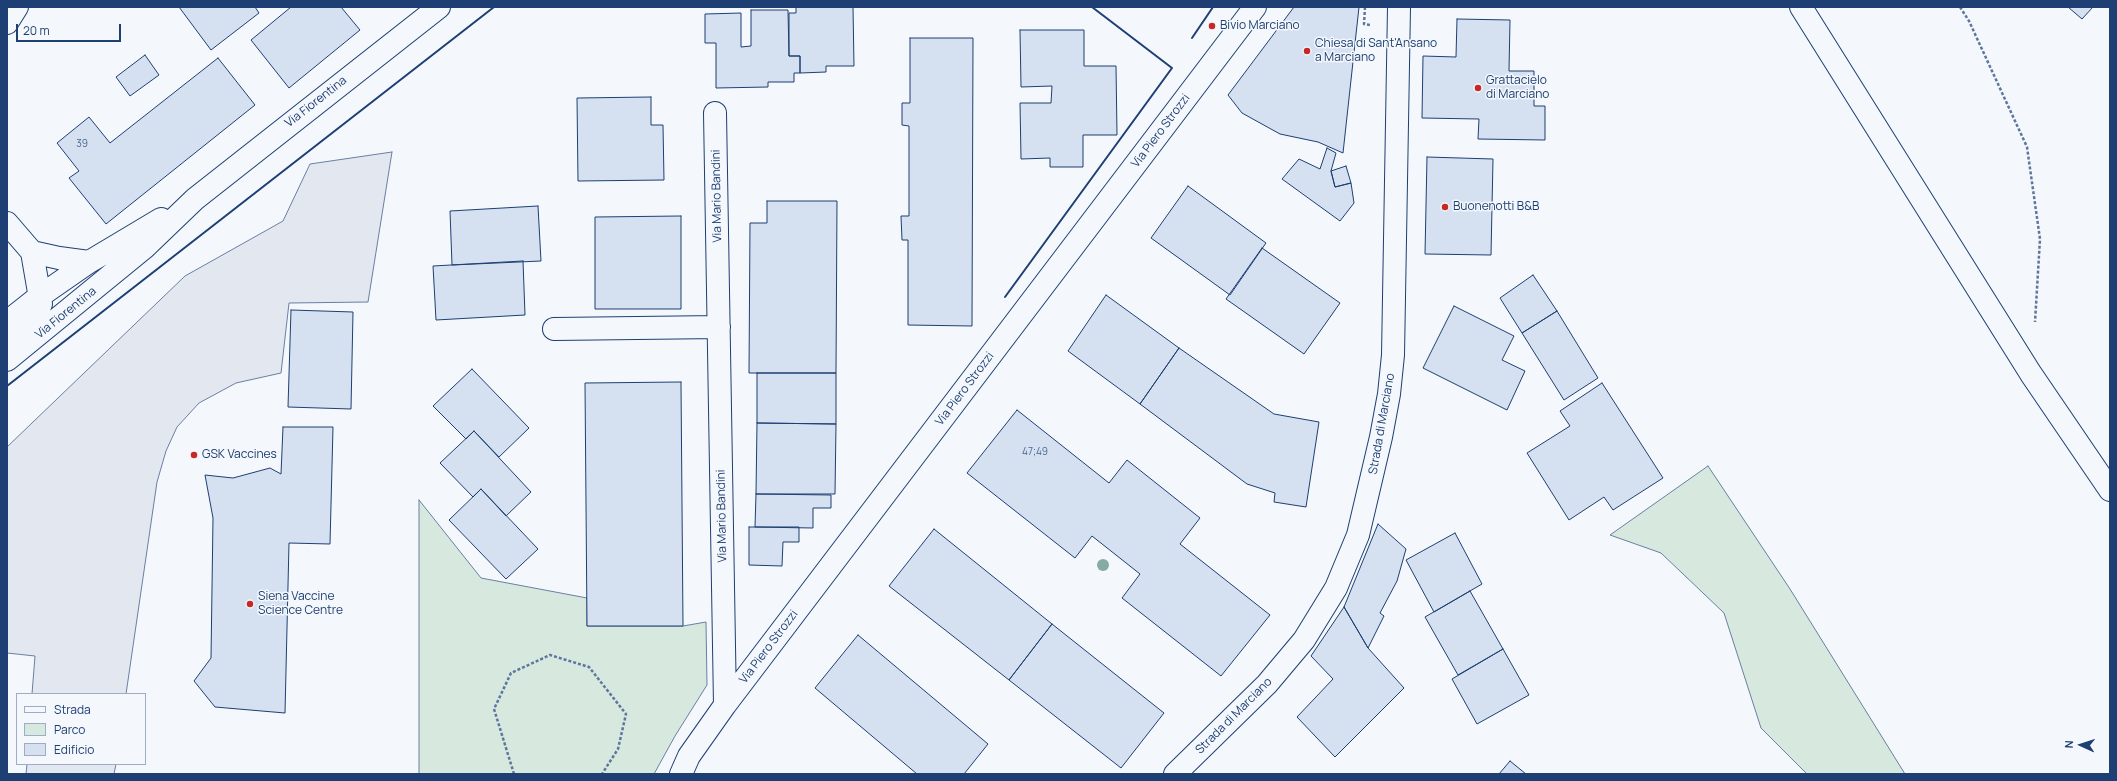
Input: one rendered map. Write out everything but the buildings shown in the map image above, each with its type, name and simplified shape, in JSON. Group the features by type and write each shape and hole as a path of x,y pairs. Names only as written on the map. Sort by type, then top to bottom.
{"street":[{"path":"7,23 17,7"},
{"name":"Via Fiorentina","path":"7,360 144,248 195,199 439,7"},
{"name":"Via Piero Strozzi","path":"681,774 702,736 725,705 1255,7"},
{"name":"Strada di Marciano","path":"1175,774 1262,690 1304,640 1336,588 1358,534 1381,438 1389,394 1393,355 1400,7"},
{"path":"1801,7 2031,374 2110,490"},
{"name":"Via Mario Bandini","path":"715,113 725,705"},
{"name":"Via Fiorentina","path":"7,322 40,296 89,262 195,199"},
{"path":"7,223 32,252 41,304 35,318 7,340"},
{"path":"32,252 59,258 89,262"},
{"path":"554,329 719,327"}],"path":[{"path":"1364,24 1365,7"},
{"path":"1960,7 1969,21 2027,147 2040,239 2034,326"},
{"path":"514,774 494,709 511,673 550,655 589,667 626,714 618,749 602,774"}],"green space":[{"path":"1708,466 1790,589 1905,774 1807,774 1761,728 1724,613 1661,553 1610,535"},
{"path":"419,500 481,578 587,598 587,626 683,626 706,622 707,685 675,736 654,774 419,774"}],"shaded area":[{"path":"392,152 368,302 289,303 281,373 236,383 199,403 177,427 166,451 157,482 126,693 32,693 35,656 7,653 7,447 185,276 283,221 310,164"},
{"path":"27,765 116,765 114,774 26,774"}],"wall":[{"path":"7,386 494,7"},
{"path":"1005,297 1172,68 1092,7"},
{"path":"1192,38 1213,7"}],"place":[{"name":"Bivio Marciano","path":"1212,26"},
{"name":"Chiesa di Sant'Ansano a Marciano","path":"1307,51"},
{"name":"Grattacielo di Marciano","path":"1478,88"},
{"name":"Buonenotti B&B","path":"1445,207"},
{"name":"GSK Vaccines","path":"194,455"},
{"name":"Siena Vaccine Science Centre","path":"250,604"}]}
